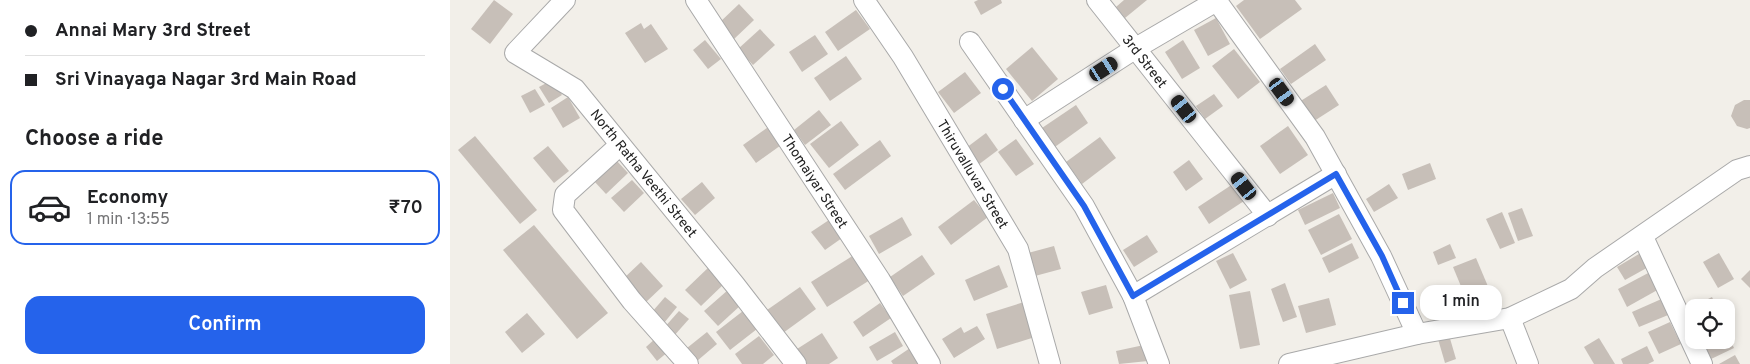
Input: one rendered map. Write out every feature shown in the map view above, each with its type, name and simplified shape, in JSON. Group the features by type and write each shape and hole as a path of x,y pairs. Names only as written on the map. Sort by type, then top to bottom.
{"street":[{"name":"Thomaiyar Street","path":"696,0 880,280 930,364"},
{"name":"Thiruvalluvar Street","path":"864,0 903,56 1018,249 1050,364"},
{"name":"3rd Street","path":"1097,0 1268,216"},
{"path":"1024,120 1136,48 1217,0 1315,137 1382,256 1417,334"},
{"name":"North Ratha Veethi Street","path":"558,2 515,53 575,89 735,285 796,364"},
{"path":"970,42 1084,206 1133,296 1159,364"},
{"path":"620,145 564,194 563,210 632,301 688,364"},
{"path":"1293,363 1417,334 1510,318 1571,289 1595,268 1643,237 1737,170 1750,166"},
{"path":"1133,296 1336,174"},
{"path":"1643,237 1702,364"},
{"path":"1510,318 1528,364"}],"building":[{"path":"494,0 513,14 490,44 471,29"},
{"path":"978,0 1001,0 1002,3 981,15 974,2"},
{"path":"1124,0 1147,0 1125,18 1116,7"},
{"path":"1244,0 1295,0 1302,9 1260,39 1236,6"},
{"path":"739,4 754,20 733,40 718,24"},
{"path":"856,10 870,29 838,51 825,32"},
{"path":"1216,18 1230,44 1208,56 1194,30"},
{"path":"641,23 644,29 651,24 668,49 645,63 625,33"},
{"path":"760,29 775,45 753,65 738,49"},
{"path":"815,35 828,54 802,72 789,52"},
{"path":"705,40 721,59 708,69 693,50"},
{"path":"1183,40 1200,68 1182,79 1165,52"},
{"path":"1315,44 1326,60 1291,84 1280,69"},
{"path":"1032,47 1058,79 1032,101 1006,69"},
{"path":"1234,49 1260,82 1238,99 1212,66"},
{"path":"846,56 862,79 830,101 814,78"},
{"path":"965,72 981,93 954,113 938,92"},
{"path":"552,80 562,95 549,103 539,87"},
{"path":"1326,85 1339,105 1311,123 1299,102"},
{"path":"535,89 545,105 530,113 521,96"},
{"path":"1214,94 1223,106 1205,119 1196,106"},
{"path":"568,97 580,118 563,128 551,108"},
{"path":"1744,100 1750,100 1750,128 1747,129 1737,126 1731,116 1735,105"},
{"path":"1076,105 1088,123 1052,149 1039,130"},
{"path":"819,110 831,125 805,145 794,130"},
{"path":"841,121 859,145 829,168 810,144"},
{"path":"771,125 784,143 756,163 743,145"},
{"path":"1288,126 1308,155 1280,174 1260,146"},
{"path":"986,133 998,150 978,165 966,148"},
{"path":"475,136 537,210 520,224 458,150"},
{"path":"1100,137 1116,158 1082,184 1066,162"},
{"path":"1016,139 1034,164 1016,176 998,152"},
{"path":"880,140 891,156 845,190 833,174"},
{"path":"548,146 569,171 554,183 533,158"},
{"path":"616,160 628,173 606,194 594,181"},
{"path":"1189,160 1203,179 1186,191 1173,172"},
{"path":"1430,163 1436,179 1408,190 1402,174"},
{"path":"632,180 644,193 624,212 611,198"},
{"path":"702,182 715,198 695,215 681,199"},
{"path":"1233,184 1244,201 1209,224 1198,207"},
{"path":"1389,184 1398,198 1374,212 1366,199"},
{"path":"1333,193 1340,208 1305,225 1298,210"},
{"path":"974,200 988,217 951,245 938,227"},
{"path":"1522,208 1533,236 1518,241 1508,213"},
{"path":"1502,212 1515,243 1500,249 1486,219"},
{"path":"1339,214 1352,239 1321,255 1308,230"},
{"path":"902,217 912,235 879,254 869,236"},
{"path":"829,220 842,238 825,250 811,232"},
{"path":"534,225 608,313 577,339 503,250"},
{"path":"1147,235 1158,252 1134,267 1123,250"},
{"path":"1352,243 1359,258 1329,273 1322,258"},
{"path":"1450,244 1456,258 1438,265 1433,252"},
{"path":"1054,246 1061,269 1035,276 1028,253"},
{"path":"1644,251 1652,265 1625,280 1617,267"},
{"path":"1233,253 1247,280 1230,289 1216,261"},
{"path":"1719,253 1734,279 1718,288 1703,262"},
{"path":"854,255 870,280 827,307 811,282"},
{"path":"922,255 935,274 903,296 890,277"},
{"path":"1476,258 1495,303 1472,313 1453,267"},
{"path":"641,262 663,286 645,303 623,279"},
{"path":"999,265 1008,287 974,301 965,280"},
{"path":"710,266 726,282 701,306 685,290"},
{"path":"1750,270 1750,288 1741,279"},
{"path":"1652,271 1661,288 1627,307 1618,289"},
{"path":"1285,283 1297,317 1283,322 1271,289"},
{"path":"1106,285 1113,308 1089,315 1081,292"},
{"path":"800,287 816,309 783,333 767,310"},
{"path":"728,290 741,305 718,326 704,311"},
{"path":"1250,291 1260,345 1240,349 1229,295"},
{"path":"665,297 677,307 664,323 652,312"},
{"path":"1666,297 1673,313 1639,327 1632,312"},
{"path":"1329,298 1336,325 1306,333 1298,306"},
{"path":"1024,302 1035,337 997,349 986,314"},
{"path":"880,303 891,318 863,337 853,322"},
{"path":"679,311 689,319 673,337 663,329"},
{"path":"743,311 757,329 730,350 716,332"},
{"path":"527,313 545,334 522,353 505,332"},
{"path":"1670,322 1681,344 1659,354 1648,332"},
{"path":"977,326 985,339 954,358 942,339 961,327 964,333"},
{"path":"707,332 717,344 697,361 687,348"},
{"path":"895,332 903,346 877,361 869,347"},
{"path":"822,333 838,358 829,364 807,364 797,349"},
{"path":"1449,335 1456,359 1445,363 1438,339"},
{"path":"759,336 774,355 763,364 742,364 735,354"},
{"path":"657,337 669,351 657,361 646,347"},
{"path":"1599,338 1615,364 1594,364 1584,347"},
{"path":"1144,345 1148,361 1119,364 1116,351"},
{"path":"913,346 923,360 917,364 893,364 891,361"},
{"path":"1647,346 1654,361 1648,364 1623,364 1621,359"},
{"path":"1704,349 1732,349 1709,360"},
{"path":"1735,355 1740,364 1719,364"}],"route":[{"path":"1003,89 1084,206 1133,296 1336,174 1382,256 1403,303"}]}
